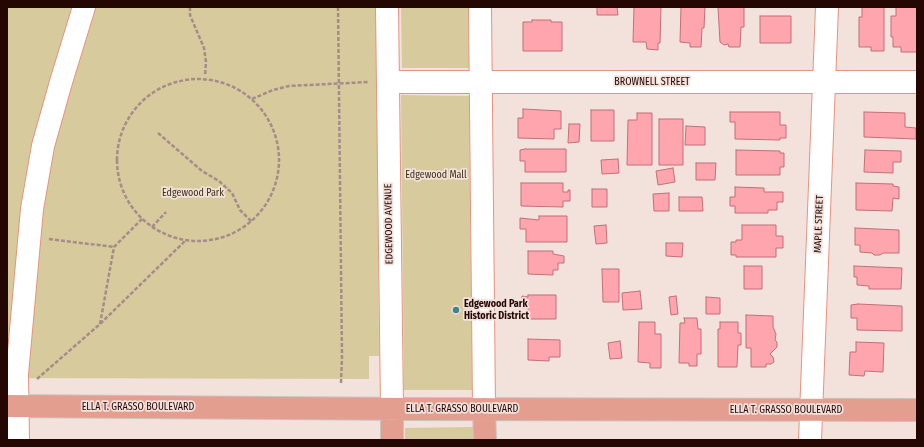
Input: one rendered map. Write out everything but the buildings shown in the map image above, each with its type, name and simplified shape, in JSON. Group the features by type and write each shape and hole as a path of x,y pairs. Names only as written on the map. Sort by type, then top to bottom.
{"main road":[{"name":"ELLA T. GRASSO BOULEVARD","path":"12,406 392,409 917,410"},
{"name":"EDGEWOOD AVENUE","path":"392,409 392,440"},
{"path":"484,409 485,440"}],"street":[{"path":"18,440 12,406 17,374 15,296 29,238 36,180 43,146 84,7"},
{"name":"EDGEWOOD AVENUE","path":"387,7 392,409"},
{"path":"480,7 484,409"},
{"name":"MAPLE STREET","path":"810,440 827,7"},
{"name":"BROWNELL STREET","path":"388,82 917,82"}],"path":[{"path":"190,7 190,15 204,48 206,62 205,76"},
{"path":"338,7 342,357 341,383"},
{"path":"205,76 222,81 237,88 252,99 267,117 276,134 279,146 280,161 274,191 266,205 252,222 235,233 219,239 201,242 185,240 165,234 152,227 142,219 132,208 126,196 120,179 117,161 118,142 124,126 131,113 140,102 153,92 167,85 181,80 205,76"},
{"path":"252,99 273,90 289,86 388,82"},
{"path":"158,133 202,171 219,181 232,193 240,210 252,222"},
{"path":"152,227 166,212"},
{"path":"100,324 114,247 142,219"},
{"path":"29,238 114,247"},
{"path":"35,381 100,324 185,240"}],"green space":[{"name":"Edgewood Park","path":"7,7 376,7 379,356 369,356 369,379 7,378"},
{"path":"401,7 468,7 469,68 402,68"},
{"name":"Edgewood Mall","path":"401,95 469,96 472,390 404,390"},
{"path":"473,427 473,440 405,440 405,428"}],"place":[{"name":"Edgewood Park Historic District","path":"456,310"}]}
